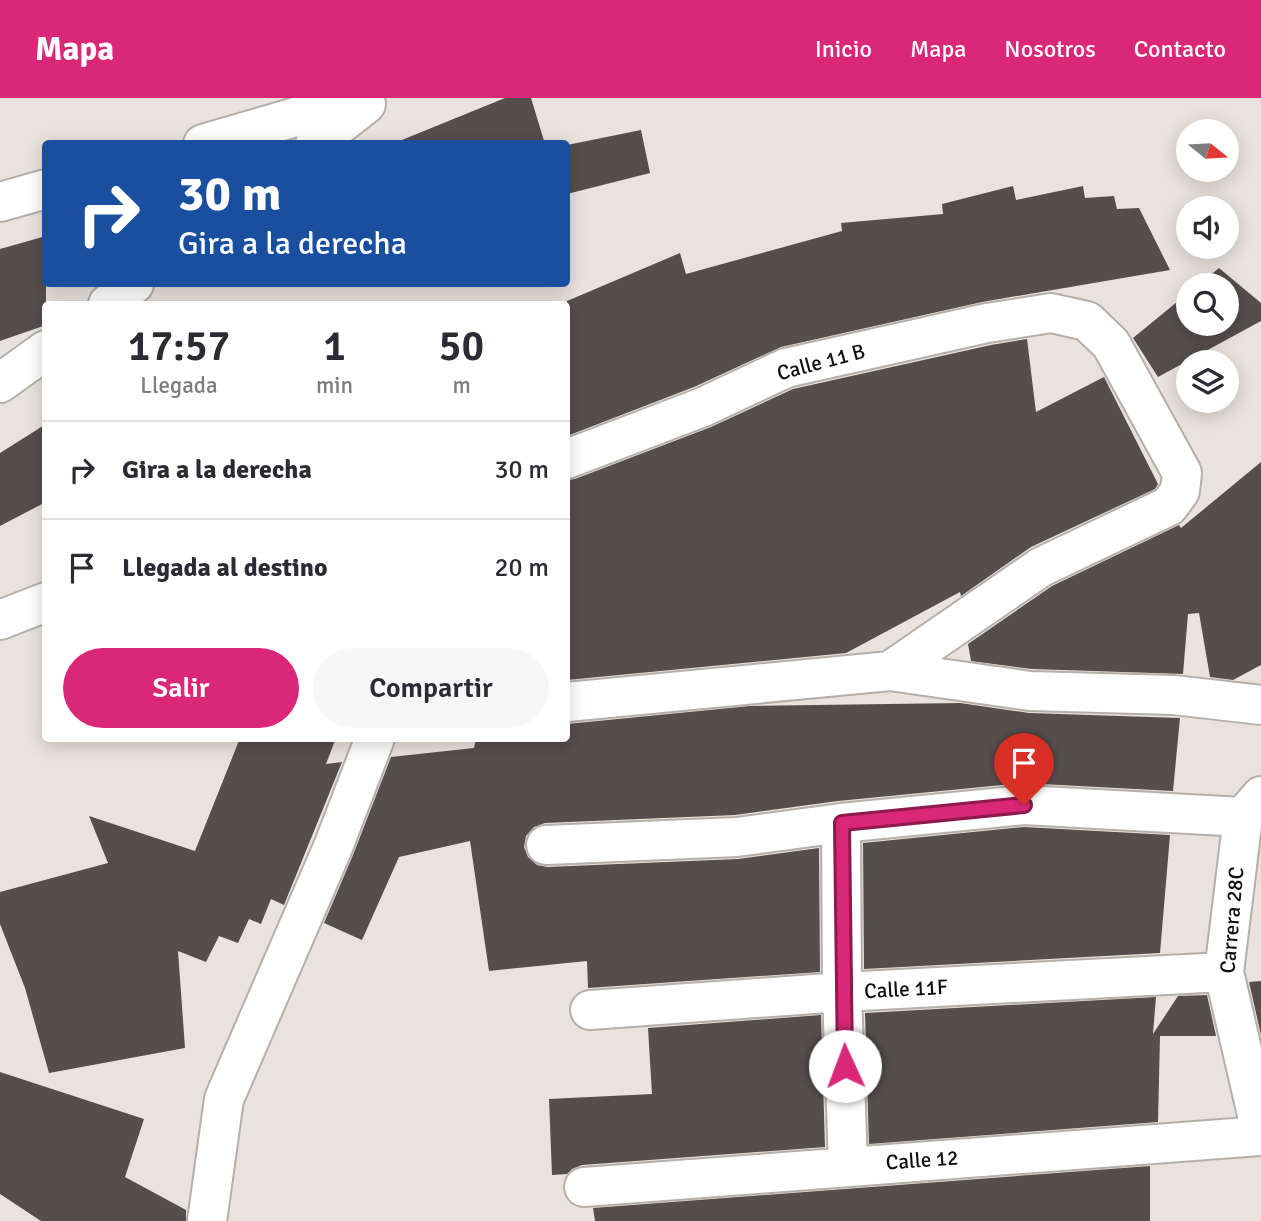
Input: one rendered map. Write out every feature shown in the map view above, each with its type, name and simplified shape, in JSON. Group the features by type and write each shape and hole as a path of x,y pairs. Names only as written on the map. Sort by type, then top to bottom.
{"street":[{"path":"217,140 361,98"},
{"path":"320,140 374,98"},
{"path":"0,202 42,190"},
{"path":"112,301 130,287"},
{"name":"Calle 11 B","path":"570,458 703,407 786,368 987,323 1051,313 1087,321 1111,344 1182,473 1180,491 1169,506 1041,567 890,671"},
{"path":"0,383 42,353"},
{"path":"0,620 42,604"},
{"path":"570,702 890,671 1030,691 1174,695 1261,705"},
{"path":"207,1221 224,1099 333,847 373,742"},
{"path":"546,845 737,837 842,823 1024,805 1252,806"},
{"name":"Carrera 28C","path":"1252,806 1224,972 1254,1074 1261,1134"},
{"path":"842,823 842,992 848,1165"},
{"name":"Calle 11F","path":"590,1010 842,992 1224,972"},
{"name":"Calle 12","path":"584,1187 1261,1134"}],"building":[{"path":"505,98 531,98 544,140 402,140"},
{"path":"641,130 650,173 570,193 570,144"},
{"path":"1013,186 1016,200 1083,186 1085,198 1114,196 1117,209 1139,208 1170,270 982,302 781,347 694,387 570,435 570,301 567,301 680,253 686,274 842,231 841,223 943,214 942,204"},
{"path":"42,237 42,287 46,287 46,301 42,301 42,326 0,341 0,249"},
{"path":"1239,285 1261,303 1261,321 1239,333"},
{"path":"1176,303 1176,336 1233,336 1208,350 1176,350 1176,367 1158,377 1133,338"},
{"path":"1027,339 1036,412 1104,377 1158,484 1155,489 1031,547 961,596 960,592 846,653 570,680 570,480 711,427 793,389"},
{"path":"42,427 42,504 0,526 0,453"},
{"path":"1261,462 1261,665 1233,680 1210,677 1199,613 1188,614 1183,674 1032,669 971,661 968,644 1052,586 1179,525 1181,528"},
{"path":"960,703 1029,713 1180,718 1173,791 1022,783 838,801 735,815 545,823 534,827 526,836 524,847 528,857 537,865 547,867 738,859 819,848 820,972 588,988 587,961 489,971 470,841 399,857 362,940 324,923 391,757 474,748 475,742 570,742 570,724 750,706"},
{"path":"238,742 334,742 326,764 342,762 284,905 271,899 261,924 249,919 238,943 219,936 206,962 178,951 185,1048 49,1073 25,988 0,924 0,892 108,863 89,816 195,851"},
{"path":"1024,827 1170,835 1160,953 864,969 863,843"},
{"path":"1261,981 1261,1035 1249,982"},
{"path":"1207,995 1216,1036 1160,1036 1158,1122 869,1144 865,1013 1156,997 1153,1034 1178,996"},
{"path":"821,1015 825,1147 582,1165 567,1174 552,1175 549,1099 652,1094 648,1028"},
{"path":"0,1072 144,1119 125,1177 186,1210 186,1221 41,1221 0,1194"},
{"path":"1150,1166 1150,1221 595,1221 593,1208"}],"route":[{"path":"845,1066 842,823 1024,805"}]}
